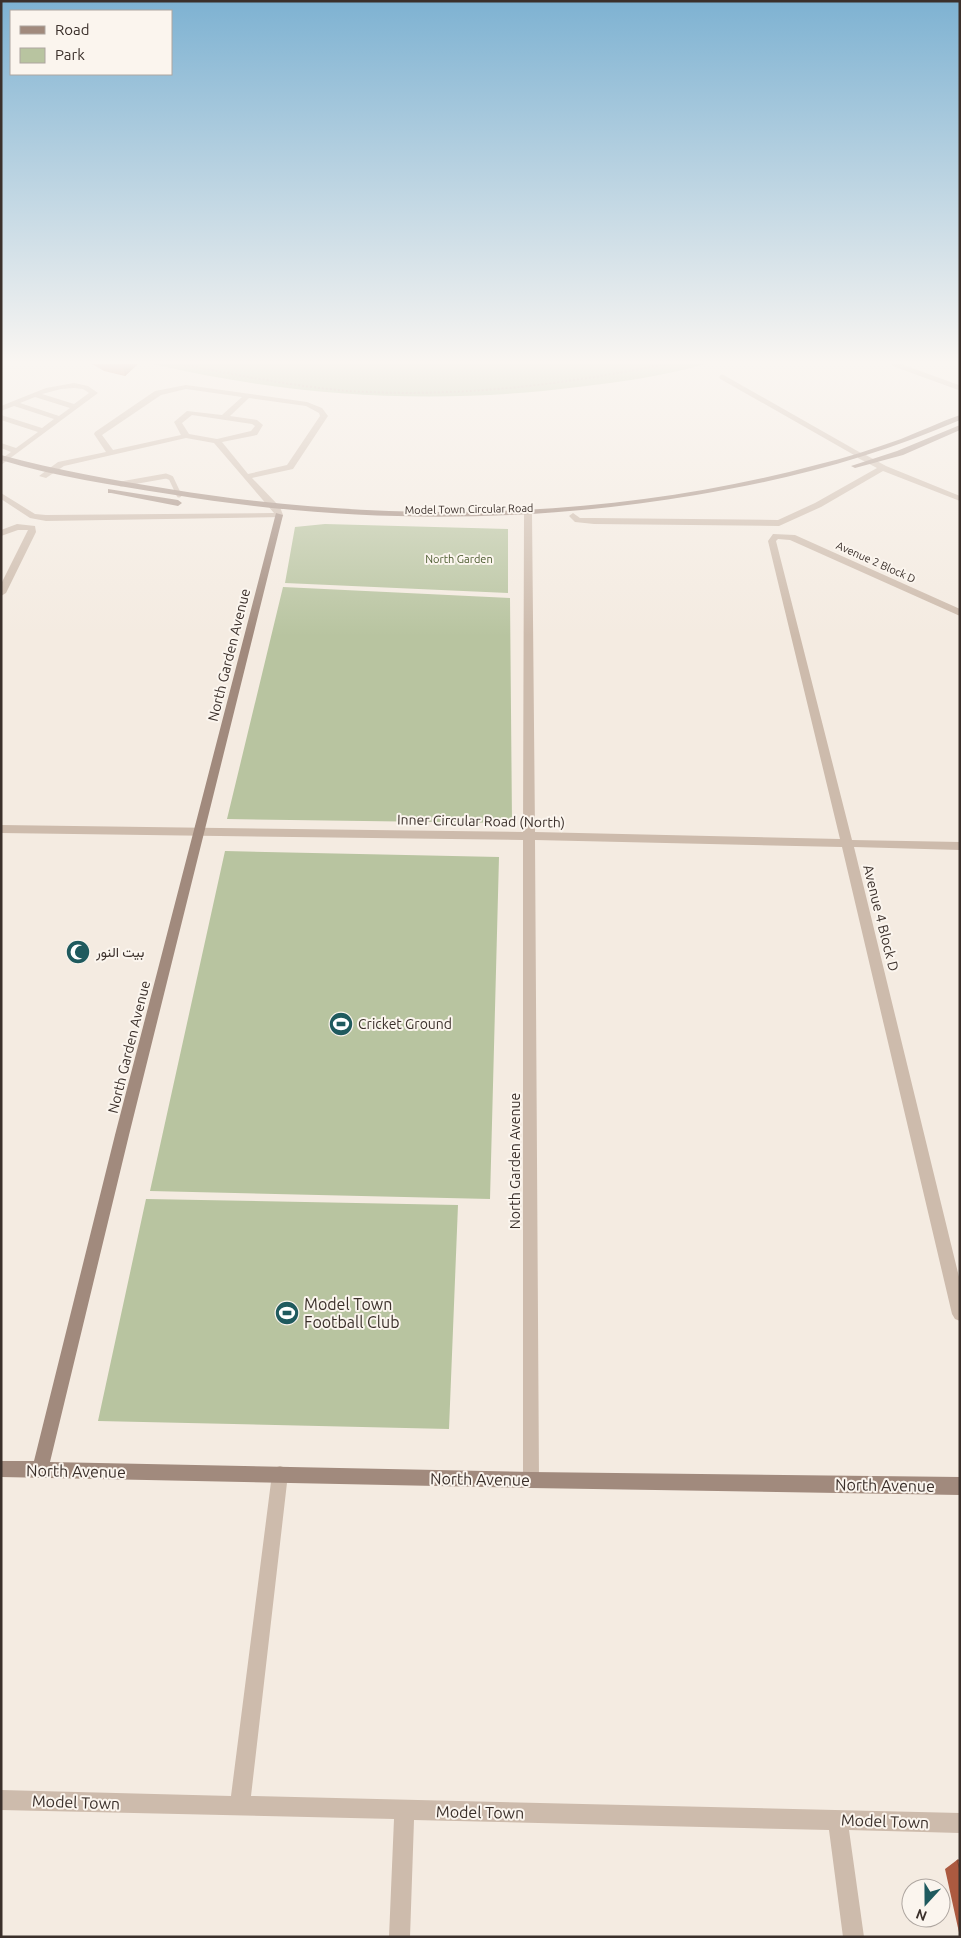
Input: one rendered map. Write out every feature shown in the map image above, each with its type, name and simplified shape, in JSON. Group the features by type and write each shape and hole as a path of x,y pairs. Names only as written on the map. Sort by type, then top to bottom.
{"main road":[{"name":"Model Town Circular Road","path":"528,516 685,496 803,472 866,454"},
{"name":"Model Town Circular Road","path":"3,461 43,476 196,506 414,522 528,516 573,516 689,502 810,477 872,462 893,454"},
{"name":"Model Town Circular Road","path":"3,461 278,512"},
{"name":"North Garden Avenue","path":"40,1470 278,512"},
{"name":"North Avenue","path":"1,1469 531,1480 960,1486"}],"street":[{"path":"43,476 61,464 104,454"},
{"path":"228,454 278,512"},
{"path":"246,477 290,466 298,454"},
{"path":"861,456 883,468 960,499"},
{"path":"573,516 578,520 594,521 774,523 793,518 883,468"},
{"path":"1,495 38,518 278,512"},
{"name":"North Garden Avenue","path":"528,516 531,1480"},
{"path":"1,533 17,527 29,526 38,518"},
{"path":"774,523 781,535"},
{"path":"1,594 32,532 32,528 29,526"},
{"name":"Avenue 2 Block D","path":"781,535 799,539 960,613"},
{"name":"Avenue 4 Block D","path":"781,535 776,536 773,544 848,844 960,1314"},
{"name":"Inner Circular Road (North)","path":"1,829 529,836 960,846"},
{"path":"240,1807 280,1474"},
{"name":"Model Town","path":"1,1800 960,1823"},
{"path":"400,1937 404,1811"},
{"path":"837,1820 854,1937"}],"lane":[{"path":"166,476 171,470"},
{"path":"121,484 166,476 171,478 179,495"}],"green space":[{"name":"North Garden","path":"325,524 508,529 508,593 285,583 295,527"},
{"path":"283,587 510,598 512,823 227,819"},
{"name":"Cricket Ground","path":"225,851 499,857 490,1199 150,1191"},
{"name":"Model Town Football Club","path":"146,1199 458,1205 449,1429 98,1421"}],"place":[{"name":"بیت النور","path":"78,952"},
{"name":"Cricket Ground","path":"341,1024"},
{"name":"Model Town Football Club","path":"287,1313"}]}
